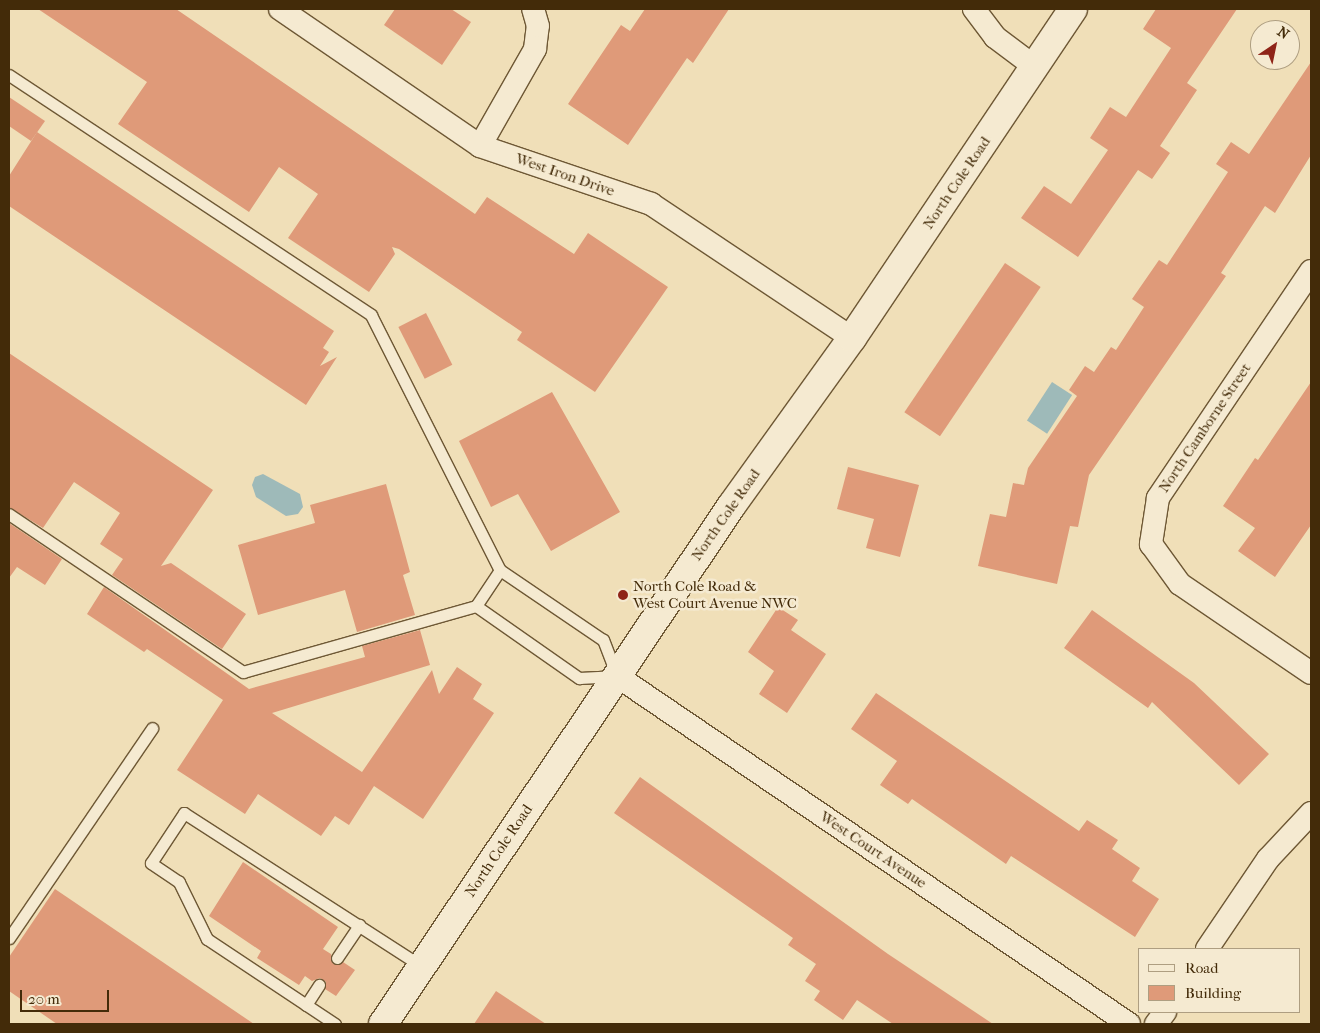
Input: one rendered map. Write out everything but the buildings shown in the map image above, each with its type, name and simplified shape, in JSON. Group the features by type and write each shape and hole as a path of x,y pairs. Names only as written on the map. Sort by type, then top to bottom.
{"main road":[{"name":"North Cole Road","path":"383,1024 732,505 852,338 1073,9"}],"street":[{"name":"West Iron Drive","path":"280,9 480,146 651,204 852,338"},
{"path":"480,146 535,48 538,26 533,9"},
{"path":"974,9 995,37 1035,67"},
{"name":"North Camborne Street","path":"1311,271 1158,498 1151,544 1180,584 1311,673"},
{"name":"West Court Avenue","path":"617,676 1129,1024"},
{"path":"1208,948 1268,859 1311,813"},
{"path":"1156,1024 1163,1013"}],"lane":[{"path":"9,75 371,315 500,570 603,640 617,676 579,678 476,606"},
{"path":"9,514 243,672 476,606 500,570"},
{"path":"9,938 152,728"},
{"path":"335,1024 207,939 179,882 151,863 184,813 421,966"},
{"path":"337,958 359,925"},
{"path":"306,1005 319,986"}],"water":[{"path":"1052,382 1072,395 1047,434 1027,421"},
{"path":"263,474 300,494 303,507 298,514 286,516 256,497 252,485 255,477"}],"place":[{"name":"North Cole Road & West Court Avenue NWC","path":"623,595"}]}
